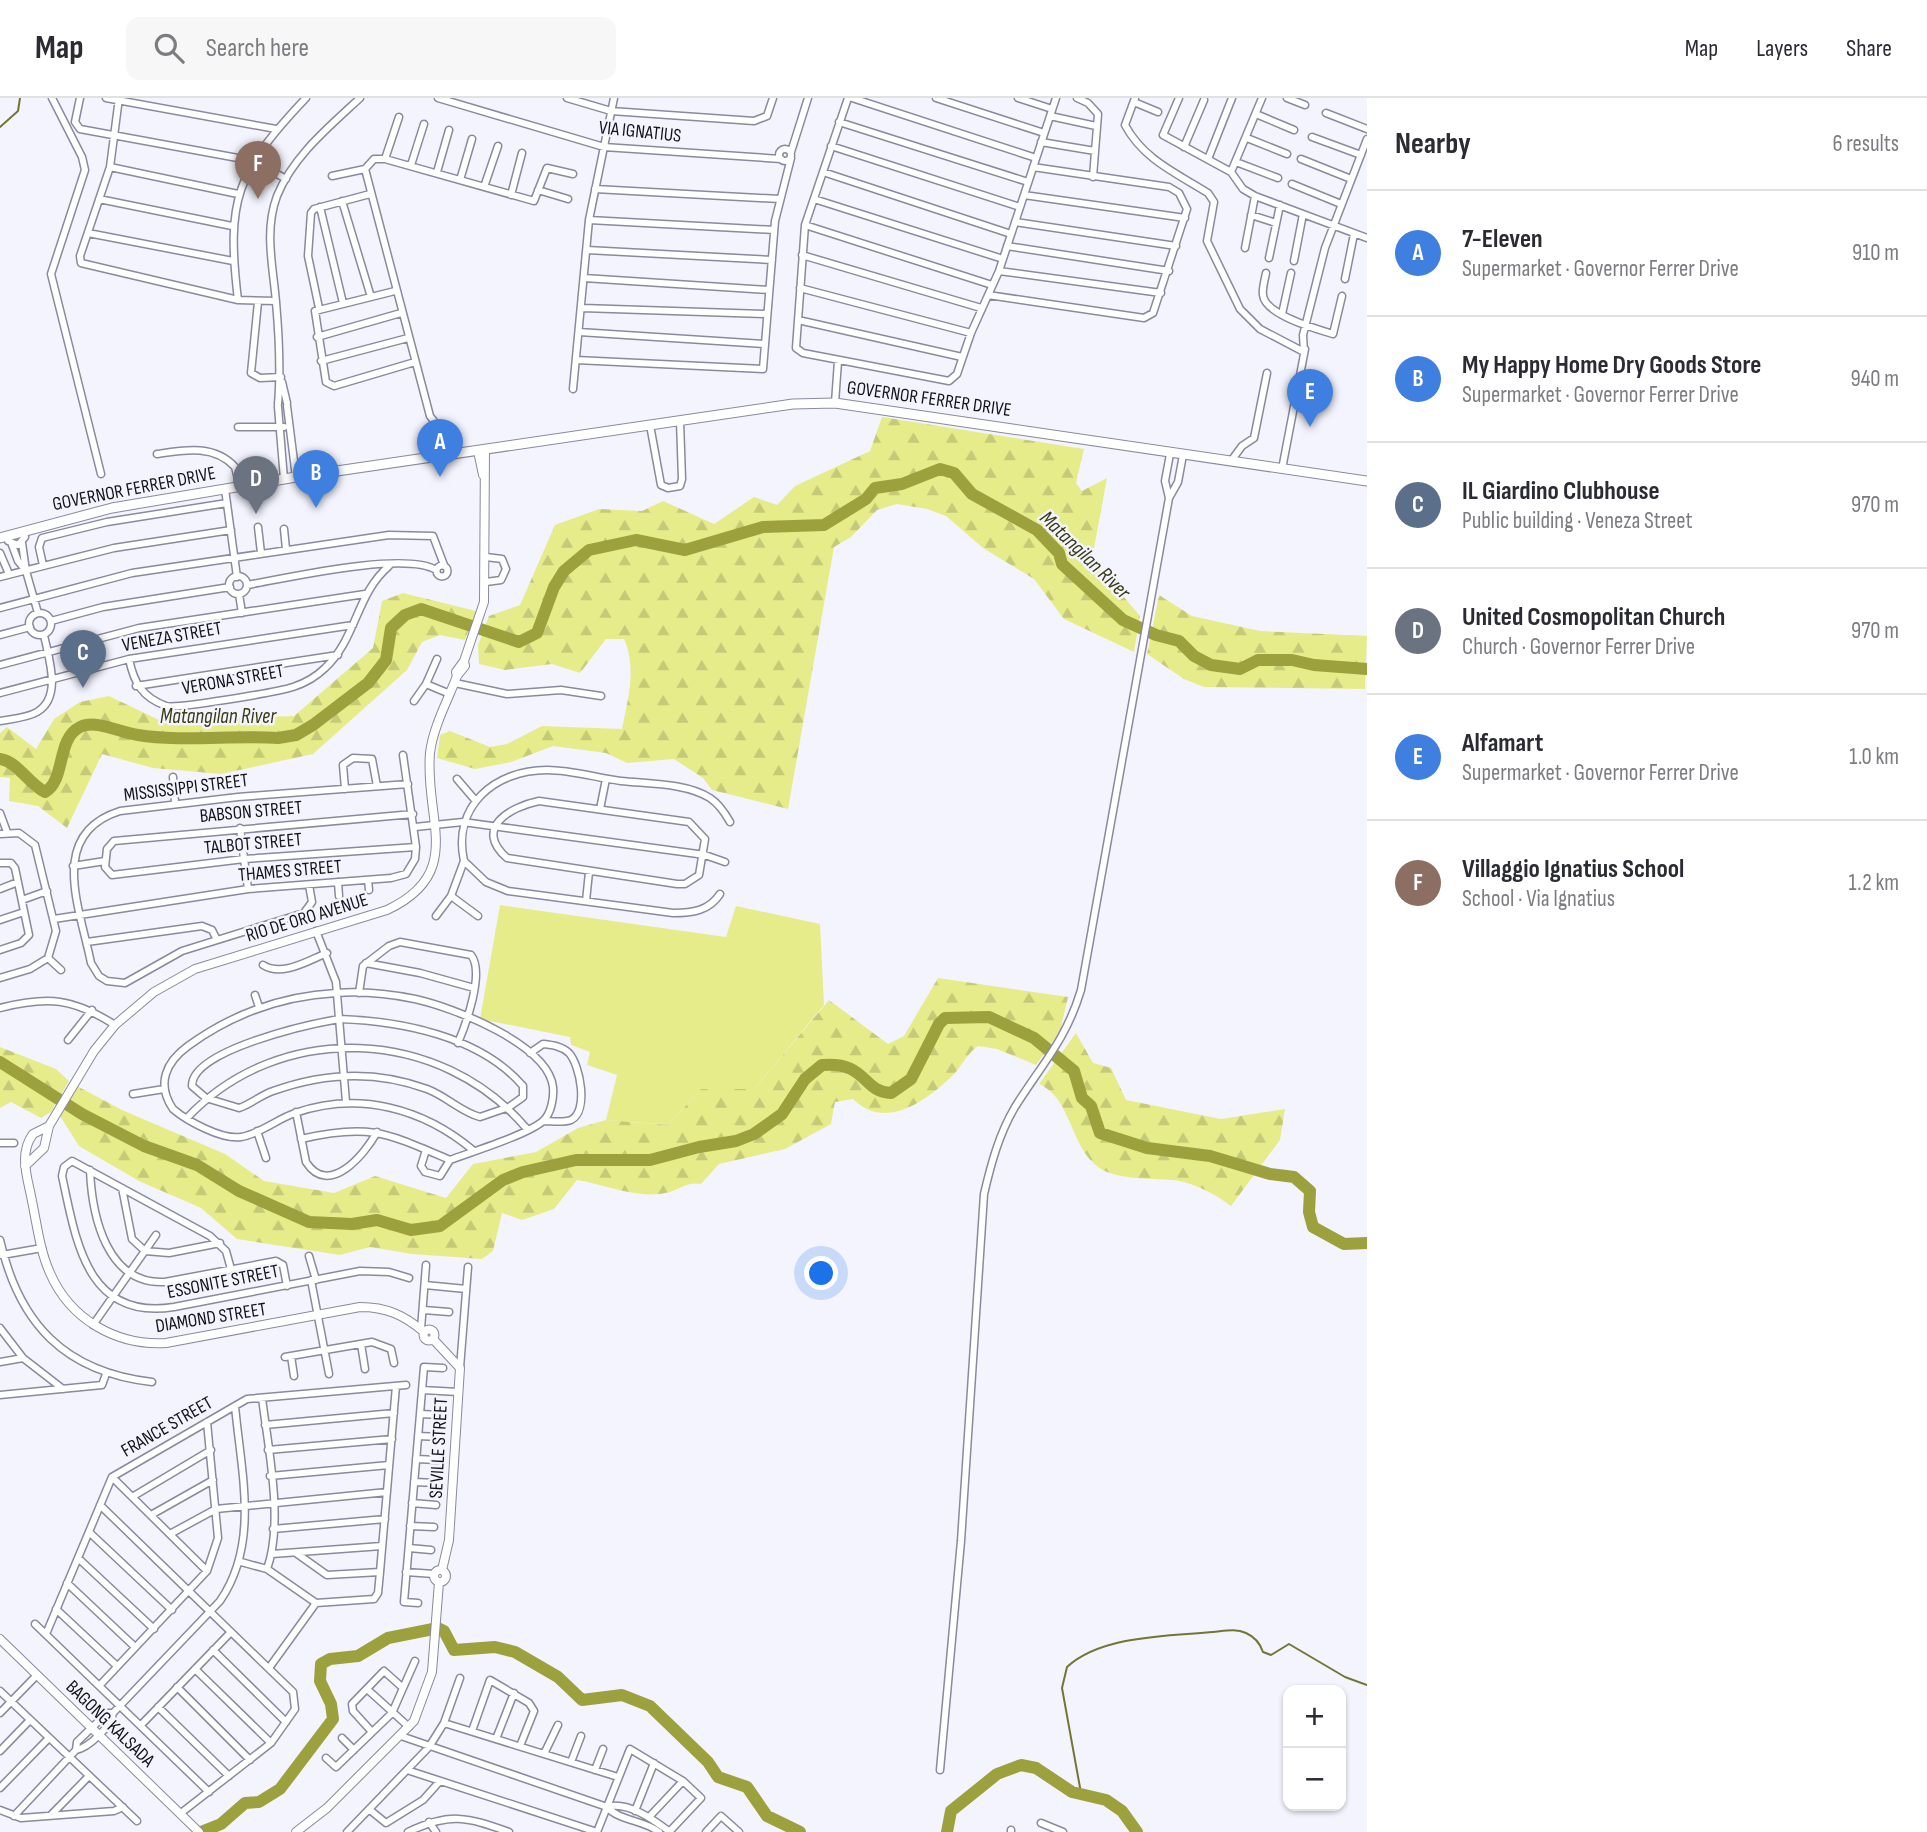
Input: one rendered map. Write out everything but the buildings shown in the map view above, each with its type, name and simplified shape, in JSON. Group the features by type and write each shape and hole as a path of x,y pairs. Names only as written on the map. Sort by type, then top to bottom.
{"main road":[{"name":"GOVERNOR FERRER DRIVE","path":"6,540 24,531 112,508 296,477 793,404 835,403 1367,481"}],"street":[{"path":"52,98 82,157 85,170 51,274 101,474"},
{"path":"80,98 76,125 82,130 254,161 286,179"},
{"path":"106,98 276,129"},
{"path":"292,98 305,99"},
{"path":"296,477 281,377 270,227 277,196 286,179 354,98"},
{"path":"334,122 360,98"},
{"name":"VIA IGNATIUS","path":"438,98 604,148 787,158"},
{"path":"568,98 611,111 759,120 767,116 773,98"},
{"path":"573,389 589,220 614,98"},
{"path":"576,360 763,369 774,230 788,172 787,158 808,98"},
{"path":"1036,158 850,98 839,122 805,225 796,345 798,351 949,382 957,374 971,333 999,271 1056,98"},
{"path":"936,98 1044,133"},
{"path":"1018,98 1051,113 1096,126"},
{"path":"1077,98 1095,110 1093,177"},
{"path":"1179,98 1163,135 1231,172 1243,189 1255,196 1367,238"},
{"path":"1208,159 1232,98"},
{"path":"1231,172 1262,98"},
{"path":"1287,98 1305,105"},
{"path":"119,99 110,167 80,262 238,300 276,301"},
{"path":"238,300 232,226 238,194 254,161 276,129 305,99"},
{"path":"1158,112 1134,100 1125,125 1133,140 1146,155 1208,193 1214,202 1207,241 1240,309 1260,329 1304,352"},
{"path":"1184,147 1204,100"},
{"path":"1326,113 1367,129"},
{"path":"1256,114 1294,130"},
{"path":"386,159 399,117"},
{"path":"839,122 1028,182"},
{"path":"411,165 424,124"},
{"path":"781,150 799,127"},
{"path":"437,172 449,130"},
{"path":"1312,137 1361,155"},
{"path":"1247,138 1287,154"},
{"path":"460,180 472,139"},
{"path":"1282,469 1304,352 1303,335 1321,263 1367,139"},
{"path":"1041,142 1095,151"},
{"path":"484,187 498,146"},
{"path":"831,146 1020,206"},
{"path":"781,150 787,158"},
{"path":"781,150 787,158"},
{"name":"VIA IGNATIUS","path":"761,157 781,150"},
{"path":"510,195 522,153"},
{"path":"332,176 365,169 374,159 386,159 534,201 547,168 573,174"},
{"path":"1301,159 1351,179"},
{"path":"1236,162 1278,178"},
{"path":"110,167 238,194"},
{"path":"988,295 1143,318 1153,313 1169,271 1185,218 1184,200 1169,187 1033,167"},
{"path":"365,169 429,416 443,433 447,456"},
{"path":"823,172 1011,234"},
{"path":"1292,184 1341,204"},
{"path":"595,189 780,199"},
{"path":"538,190 568,199"},
{"path":"319,308 308,256 311,214 320,207 370,194"},
{"path":"1024,195 1185,218"},
{"path":"1245,248 1255,196"},
{"path":"99,199 232,226"},
{"path":"814,199 1003,259"},
{"path":"342,201 371,297"},
{"path":"1269,258 1280,205"},
{"path":"320,207 343,303"},
{"path":"1294,261 1303,214"},
{"path":"1251,215 1276,223"},
{"path":"589,220 774,230"},
{"path":"1015,222 1177,246"},
{"path":"805,225 992,285"},
{"path":"88,233 233,261"},
{"path":"1345,279 1354,234"},
{"path":"1007,246 1169,271"},
{"path":"587,250 772,260"},
{"path":"802,256 981,309"},
{"path":"999,271 1161,293"},
{"path":"1282,314 1292,272"},
{"path":"1266,273 1263,297 1282,314 1333,334 1342,296"},
{"path":"584,278 769,290"},
{"path":"800,288 971,333"},
{"path":"395,291 319,308 315,313 326,382 334,386 415,362"},
{"path":"258,302 251,373 260,378 281,377"},
{"path":"582,308 767,314"},
{"path":"317,337 401,313"},
{"path":"798,320 962,357"},
{"path":"579,332 765,344"},
{"path":"321,361 358,354 408,338"},
{"path":"835,403 838,361"},
{"path":"1231,461 1236,452 1254,438 1267,373"},
{"path":"281,377 278,406 284,479"},
{"path":"650,425 661,485 673,488 680,486 682,479 680,421"},
{"path":"238,427 290,427"},
{"path":"283,448 293,447"},
{"path":"157,454 194,448 230,461 235,467 240,487"},
{"name":"RIO DE ORO AVENUE","path":"25,1166 41,1153 49,1126 73,1084 115,1026 176,978 222,960 409,900 426,883 434,866 437,844 430,752 458,668 464,661 482,614 486,557 482,450"},
{"path":"1169,498 1165,481 1170,453"},
{"path":"940,1770 961,1541 985,1194 1002,1135 1041,1068 1065,1035 1081,990 1146,617 1169,498 1178,482 1183,455"},
{"path":"225,489 237,577"},
{"path":"43,565 39,547 42,538 107,522 227,503"},
{"path":"258,527 261,553"},
{"path":"284,529 286,549"},
{"path":"0,577 114,548 231,530"},
{"path":"24,531 22,543 26,571 38,613"},
{"path":"0,608 132,573 389,535 431,536 437,541 443,565 436,570 419,564 368,565 247,584"},
{"path":"6,540 22,543"},
{"path":"6,540 26,571"},
{"path":"0,553 9,574"},
{"path":"486,557 502,559 506,569 500,580 486,582"},
{"name":"VERONA STREET","path":"136,686 153,699 172,707 290,688 314,677 338,655 365,594 389,566"},
{"path":"230,587 231,580 244,578 247,584 245,591 239,594"},
{"path":"51,621 103,607 230,587 239,594 242,613"},
{"path":"0,665 139,628 365,594"},
{"path":"38,613 46,614 51,621 50,629 44,635 35,634 30,627 31,618 38,613"},
{"name":"VENEZA STREET","path":"0,693 129,659 353,625"},
{"path":"0,635 30,627"},
{"path":"0,722 38,712 46,702 53,678 44,635"},
{"path":"129,659 136,686 338,655"},
{"path":"414,701 426,684 437,659"},
{"path":"456,679 507,694 561,690 601,696"},
{"path":"426,684 450,694"},
{"path":"404,755 416,847"},
{"path":"345,789 343,765 353,758 372,759 377,786"},
{"path":"436,916 451,896 464,861 463,822 475,800 499,783 538,771 673,783 710,798 730,822"},
{"path":"173,777 176,803"},
{"path":"457,779 475,800"},
{"path":"600,809 606,779"},
{"name":"MISSISSIPPI STREET","path":"309,885 312,902 308,911 216,938 182,951 132,981 119,984 107,981 95,971 73,866 79,841 94,822 120,811 176,803 408,784"},
{"path":"539,801 600,809 689,822 705,839 705,855 699,875 685,884 589,872 507,858 495,843 495,826 508,812 539,801"},
{"path":"0,813 4,833 25,836 35,845 54,919 56,940 48,957 30,969 0,978"},
{"name":"BABSON STREET","path":"105,860 108,845 114,841 413,814"},
{"path":"415,827 463,822 705,855 725,862"},
{"path":"240,828 248,889"},
{"name":"TALBOT STREET","path":"105,860 106,870 113,875 244,859 416,847"},
{"name":"THAMES STREET","path":"54,919 248,889 368,880 406,874 415,859 416,847"},
{"path":"73,866 105,860"},
{"path":"464,861 477,876 495,888 673,913 697,911 709,906 720,894"},
{"path":"0,863 14,865 27,939 0,950"},
{"path":"586,901 589,872"},
{"path":"368,880 369,890"},
{"path":"0,889 18,882"},
{"path":"338,882 339,896"},
{"path":"22,900 47,891"},
{"path":"451,896 478,916"},
{"path":"709,906 714,915"},
{"path":"0,920 24,912"},
{"path":"87,942 202,926 212,930 216,938"},
{"path":"316,932 327,953 336,993 346,1102"},
{"path":"359,993 360,975 366,963 400,942 468,953 476,964 474,988 469,1017 458,1043"},
{"path":"263,965 272,970 282,970 327,953"},
{"path":"48,957 61,970"},
{"path":"366,963 420,973 474,988"},
{"path":"474,1151 427,1119 381,1105 346,1102 296,1112 257,1131 235,1137 187,1118 173,1109 164,1089 166,1070 173,1059 199,1038 259,1007 296,998 336,993 415,999 469,1017 530,1053 549,1072 552,1082 552,1102 543,1121"},
{"path":"255,995 259,1007"},
{"path":"0,1008 36,1000 57,1000 92,1010 115,1026"},
{"path":"68,1040 92,1010"},
{"path":"338,1019 414,1026 458,1043 503,1068 523,1086 523,1097 509,1107 480,1116 444,1096 404,1081 344,1075 270,1092 239,1108 206,1098 194,1091 191,1080 200,1070 232,1050 277,1032 338,1019"},
{"path":"426,1150 421,1166 425,1172 440,1176 450,1160 543,1121 569,1121 576,1115 581,1098 579,1075 571,1057 559,1047 543,1044 530,1053"},
{"path":"187,1118 206,1098 270,1062 341,1047 386,1049 440,1065 472,1081 509,1107 527,1129"},
{"path":"167,1052 173,1059"},
{"path":"133,1094 164,1089"},
{"path":"296,1112 310,1168 324,1175 343,1171 362,1157 377,1132"},
{"name":"RIO DE ORO AVENUE","path":"41,1248 25,1166 29,1139 49,1126"},
{"path":"301,1139 343,1130 377,1132 450,1160"},
{"path":"257,1131 265,1158"},
{"path":"0,1143 14,1143"},
{"name":"ESSONITE STREET","path":"90,1170 72,1161 64,1167 62,1176 78,1247 88,1271 113,1296 138,1307 161,1309 375,1270 409,1278"},
{"path":"90,1170 196,1227 220,1243 226,1251 231,1269"},
{"path":"90,1170 108,1250 129,1274 158,1282 276,1261 283,1265 287,1286"},
{"path":"121,1188 132,1239 145,1251 161,1254 220,1243"},
{"path":"93,1325 156,1235"},
{"path":"0,1240 2,1255 20,1300 43,1332 76,1360 106,1374 152,1382"},
{"path":"2,1255 41,1248"},
{"name":"DIAMOND STREET","path":"41,1248 60,1292 76,1311 93,1325 120,1338 149,1344 184,1341 376,1307 398,1313 423,1330 425,1339 433,1339 460,1368"},
{"path":"309,1256 329,1374"},
{"path":"423,1330 426,1265"},
{"path":"460,1368 468,1267"},
{"path":"425,1285 466,1289"},
{"path":"424,1310 449,1312"},
{"path":"0,1329 23,1358 63,1389"},
{"path":"361,1344 365,1369"},
{"path":"294,1376 288,1357 361,1344 386,1346 394,1353 394,1363"},
{"path":"0,1362 23,1358"},
{"path":"418,1603 404,1602 424,1367 443,1368"},
{"name":"SEVILLE STREET","path":"436,1578 446,1578 442,1570 449,1546 460,1368"},
{"path":"0,1395 102,1385 106,1374"},
{"name":"FRANCE STREET","path":"46,1634 112,1477 247,1399 406,1385"},
{"path":"241,1562 267,1569 316,1603 374,1599 380,1572 396,1386"},
{"path":"422,1390 458,1392"},
{"path":"262,1398 273,1502 272,1554 267,1569"},
{"path":"14,1816 76,1750 84,1749 95,1731 113,1718 113,1713 120,1705 225,1594 241,1562 246,1538 235,1406"},
{"path":"265,1425 394,1413"},
{"path":"420,1414 441,1415"},
{"path":"100,1685 191,1592 207,1571 218,1538 207,1422"},
{"path":"418,1436 440,1437"},
{"path":"268,1450 392,1439"},
{"path":"132,1497 211,1450"},
{"path":"416,1459 438,1460"},
{"path":"270,1476 389,1465"},
{"path":"112,1477 207,1571"},
{"path":"150,1515 214,1480"},
{"path":"414,1482 437,1483"},
{"path":"170,1534 216,1509 387,1492"},
{"path":"412,1503 436,1505"},
{"path":"100,1505 293,1692 296,1706 271,1743 181,1813"},
{"path":"273,1529 384,1519"},
{"path":"410,1526 434,1527"},
{"path":"89,1532 172,1610"},
{"path":"272,1554 382,1546"},
{"path":"408,1548 431,1550"},
{"path":"296,1553 327,1575 380,1572"},
{"path":"78,1558 154,1629"},
{"path":"296,1832 327,1808 409,1727 431,1677 436,1578 406,1572"},
{"path":"67,1583 135,1647"},
{"path":"269,1668 316,1603"},
{"path":"56,1609 117,1666"},
{"path":"36,1624 209,1792"},
{"path":"141,1725 231,1632"},
{"name":"BAGONG KALSADA","path":"0,1639 196,1830"},
{"path":"213,1650 286,1722"},
{"path":"326,1758 336,1767 392,1713 415,1661"},
{"path":"195,1669 271,1743"},
{"path":"372,1732 351,1708 384,1671 404,1688"},
{"path":"0,1713 37,1675"},
{"path":"347,1832 410,1771 429,1747 444,1723 460,1678"},
{"path":"471,1731 490,1680 529,1703 534,1711 520,1746"},
{"path":"177,1687 250,1760"},
{"path":"367,1689 409,1727"},
{"path":"0,1690 137,1821"},
{"path":"496,1739 514,1693"},
{"path":"158,1707 229,1776"},
{"path":"0,1751 30,1720"},
{"path":"444,1723 618,1777"},
{"path":"544,1754 558,1725"},
{"path":"401,1736 607,1807 612,1813 650,1824 659,1832"},
{"path":"571,1762 581,1736"},
{"path":"0,1788 49,1738"},
{"path":"342,1738 354,1750"},
{"path":"595,1770 603,1749"},
{"path":"410,1771 597,1832 630,1749 683,1781 701,1798 670,1832 650,1816 615,1805 607,1807"},
{"path":"635,1811 654,1763"},
{"path":"51,1816 89,1776"},
{"path":"370,1810 386,1823 423,1800 440,1781"},
{"path":"650,1816 683,1781"},
{"path":"0,1810 14,1816 51,1816 114,1811 123,1807"},
{"path":"408,1832 429,1822 458,1816 488,1829 509,1832"},
{"path":"706,1832 721,1816 738,1832"},
{"path":"429,1822 436,1832"},
{"path":"1043,1832 1041,1823 1063,1832"}],"green space":[{"path":"882,417 1084,449 1076,483 1082,491 1107,478 1092,559 1140,616 1134,652 1064,619 1034,579 983,548 946,516 927,509 897,504 877,510 851,537 834,547 788,809 712,790 703,778 674,759 627,763 606,753 553,746 511,762 475,769 437,758 440,735 450,731 490,747 507,744 542,726 622,729 631,672 624,639 606,639 580,673 552,664 505,670 479,664 478,645 489,616 520,605 555,525 599,509 642,511 663,501 714,524 754,497 777,505 795,486 870,451"},
{"path":"403,593 476,611 465,640 440,635 422,642 407,670 313,754 221,774 153,768 102,754 67,828 38,806 9,801 10,778 0,777 0,733 7,727 36,749 54,719 80,702 109,696 159,720 294,716 373,648 382,601"},
{"path":"1159,595 1192,616 1260,631 1367,636 1365,689 1204,687 1184,679 1147,654"},
{"path":"500,905 726,937 736,906 820,924 824,1005 754,1089 701,1089 668,1125 606,1120 617,1075 587,1065 590,1052 571,1045 570,1037 480,1019"},
{"path":"938,978 1068,997 1060,1031 1036,1065 997,1049 978,1046 939,1088 903,1110 877,1112 865,1108 853,1099 835,1102 831,1124 785,1149 719,1164 701,1184 691,1184 665,1193 643,1194 577,1180 554,1209 522,1220 502,1213 493,1251 482,1259 412,1254 370,1247 340,1255 237,1239 201,1208 139,1181 79,1146 60,1116 77,1086 122,1110 225,1154 264,1181 334,1193 375,1176 446,1198 473,1164 536,1152 578,1128 606,1120 668,1125 701,1089 754,1089 829,1000 888,1044 904,1036"},
{"path":"1076,1033 1093,1063 1111,1068 1126,1100 1221,1119 1285,1109 1280,1140 1231,1206 1211,1193 1187,1183 1107,1172 1085,1153 1059,1102 1039,1084"},
{"path":"0,1047 56,1069 69,1081 51,1112 41,1118 11,1102 0,1108"}],"waterway":[{"path":"0,127 18,111 20,98"},
{"name":"Matangilan River","path":"0,759 18,768 45,792 56,778 67,741 72,733 86,725 101,725 138,735 171,738 278,738 296,735 368,683 386,660 391,628 405,615 421,609 519,642 537,633 554,587 564,571 589,550 636,540 685,550 763,527 824,525 866,499 875,488 902,484 940,469 954,473 972,494 1037,530 1059,553 1062,564 1123,620 1156,635 1179,641 1194,656 1211,665 1240,669 1258,660 1292,660 1314,665 1367,669"},
{"path":"0,1062 82,1114 144,1146 197,1165 239,1191 309,1222 352,1224 377,1220 411,1230 440,1226 503,1180 523,1172 576,1160 650,1160 699,1147 736,1141 754,1134 782,1114 805,1079 822,1065 848,1068 874,1088 891,1093 911,1079 939,1024 945,1018 989,1017 1034,1038 1074,1071 1082,1098 1091,1106 1100,1133 1147,1148 1210,1156 1270,1174 1294,1177 1310,1191 1309,1212 1313,1227 1344,1244 1367,1243"},
{"path":"201,1832 221,1824 245,1803 259,1802 280,1789 333,1719 331,1704 320,1681 321,1664 330,1659 358,1656 388,1638 438,1628 444,1631 454,1650 495,1647 515,1652 558,1677 582,1700 622,1695 650,1706 708,1762 718,1777 747,1787 767,1816 800,1832"},
{"path":"1081,1793 1062,1688 1067,1667 1082,1656 1099,1649 1157,1636 1238,1631 1255,1638 1263,1652 1271,1655 1289,1644 1345,1677 1367,1685"},
{"path":"947,1832 951,1811 997,1774 1021,1765 1036,1768 1072,1792 1106,1800 1122,1811 1137,1832"}],"place":[{"name":"Villaggio Ignatius School","path":"258,199"},
{"name":"Alfamart","path":"1310,427"},
{"name":"7-Eleven","path":"440,477"},
{"name":"My Happy Home Dry Goods Store","path":"316,508"},
{"name":"United Cosmopolitan Church","path":"256,514"},
{"name":"IL Giardino Clubhouse","path":"83,688"}]}
